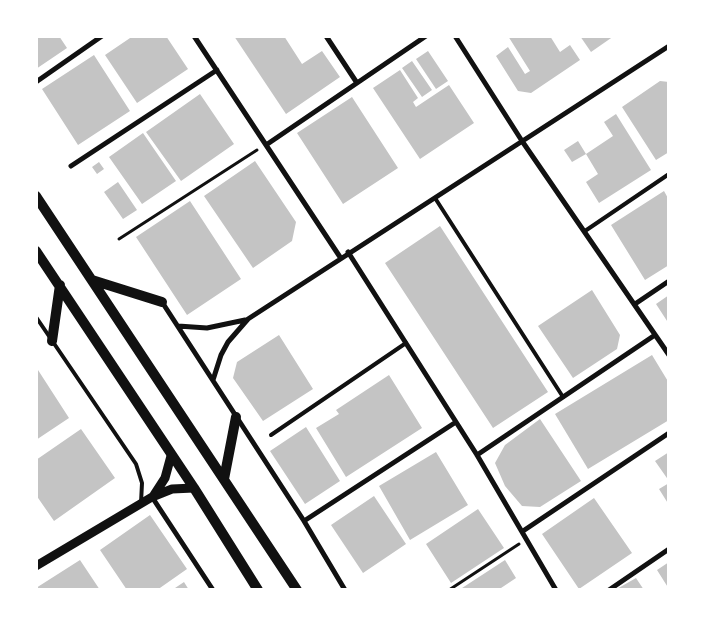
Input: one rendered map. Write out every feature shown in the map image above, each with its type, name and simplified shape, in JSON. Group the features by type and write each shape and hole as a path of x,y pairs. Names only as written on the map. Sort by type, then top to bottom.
{"main road":[{"path":"36,196 297,590"},
{"path":"36,251 194,488 258,590"},
{"path":"92,280 162,302"},
{"path":"52,341 60,286"},
{"path":"224,479 236,417"}],"street":[{"path":"36,82 102,36"},
{"path":"194,36 340,257"},
{"path":"326,36 357,83"},
{"path":"266,145 426,36"},
{"path":"455,36 522,141 669,355"},
{"path":"178,326 207,328 235,324 248,319 340,257 436,198 669,46"},
{"path":"71,166 217,70"},
{"path":"348,252 524,531 556,590"},
{"path":"634,304 669,281"},
{"path":"162,302 304,521 345,590"},
{"path":"213,380 221,355 228,342 248,319"},
{"path":"477,455 655,335"},
{"path":"304,521 456,422"},
{"path":"524,531 669,434"},
{"path":"152,497 165,478 171,456"},
{"path":"36,566 152,497 172,490 194,488"},
{"path":"152,497 213,590"},
{"path":"609,590 669,549"}],"lane":[{"path":"585,231 669,174"},
{"path":"436,198 563,397"},
{"path":"36,317 136,464 142,484 141,504"},
{"path":"271,435 406,343"}],"path":[{"path":"120,239 266,145"},
{"path":"448,590 528,538"}],"building":[{"path":"36,36 59,36 67,48 36,69"},
{"path":"133,36 166,36 188,69 137,103 105,55"},
{"path":"234,36 284,36 302,64 322,51 340,77 286,114"},
{"path":"508,36 550,36 560,52 570,45 580,60 531,93 518,91 496,56 508,47 525,74 530,71"},
{"path":"580,36 614,36 591,52"},
{"path":"428,51 448,81 436,89 416,59"},
{"path":"94,55 130,111 78,145 42,89"},
{"path":"412,61 432,90 422,97 402,68"},
{"path":"400,70 418,98 413,102 416,107 449,85 474,123 420,159 373,88"},
{"path":"660,81 669,82 669,152 656,160 622,107"},
{"path":"200,94 234,144 181,181 146,132"},
{"path":"352,97 398,168 343,204 297,133"},
{"path":"616,114 651,170 599,203 586,182 598,174 586,154 613,136 604,122"},
{"path":"143,133 176,181 142,204 109,157"},
{"path":"578,141 586,154 572,162 564,150"},
{"path":"255,161 296,222 292,241 253,268 204,196"},
{"path":"99,162 104,169 97,174 92,167"},
{"path":"118,182 137,210 123,219 104,192"},
{"path":"664,191 669,200 669,265 645,280 611,225"},
{"path":"190,201 241,279 187,315 136,237"},
{"path":"440,226 548,392 493,428 385,263"},
{"path":"592,290 620,335 617,349 573,378 538,326"},
{"path":"669,295 669,324 656,304"},
{"path":"279,335 313,389 263,421 233,378 237,362"},
{"path":"652,355 669,383 669,420 588,469 555,414"},
{"path":"38,370 69,418 36,440 36,372"},
{"path":"389,375 422,428 346,477 316,428 339,414 336,410"},
{"path":"540,419 581,481 540,507 522,506 505,486 495,463 505,445"},
{"path":"306,427 340,481 305,504 270,451"},
{"path":"81,429 115,478 54,521 36,495 36,460"},
{"path":"436,452 468,505 410,540 379,486"},
{"path":"669,452 669,481 655,461"},
{"path":"669,483 669,505 659,489"},
{"path":"374,496 406,544 363,573 331,525"},
{"path":"594,498 632,553 579,589 542,534"},
{"path":"478,509 504,548 451,583 426,544"},
{"path":"150,515 187,569 157,590 127,590 100,550"},
{"path":"80,560 100,590 36,590 36,588"},
{"path":"505,560 516,578 498,590 459,590"},
{"path":"669,562 669,589 657,570"},
{"path":"636,578 644,590 615,590"},
{"path":"184,582 189,590 172,590"}]}
